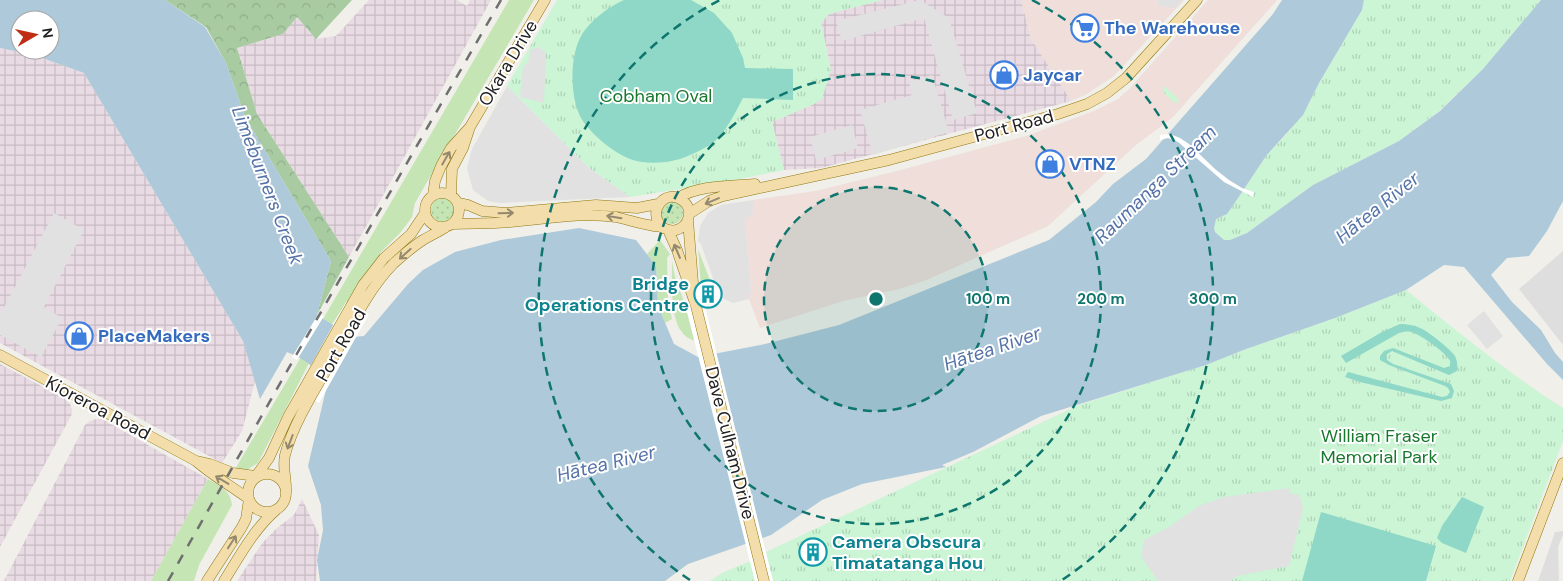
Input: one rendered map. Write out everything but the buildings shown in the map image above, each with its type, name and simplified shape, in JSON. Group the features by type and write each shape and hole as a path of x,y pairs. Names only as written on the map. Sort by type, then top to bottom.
{"main road":[{"name":"Okara Drive","path":"433,195 435,181 451,148 470,127 545,0"},
{"name":"Port Road","path":"688,217 710,201 724,196 888,160 1058,114 1087,104 1107,93 1126,78 1197,0"},
{"name":"Okara Drive","path":"451,195 452,169 463,148 470,127"},
{"name":"Port Road","path":"678,198 697,190 793,180"},
{"path":"449,225 459,214 458,203 451,195 442,192 433,195 426,205 425,213 429,221 437,226 595,214 636,221 665,229 680,229 688,217 685,202 678,198 665,198 656,208 656,219 665,229"},
{"path":"458,203 482,211 506,213 596,205 637,208 658,204"},
{"name":"Port Road","path":"224,581 261,526 283,504 287,485 284,471 285,456 356,307 363,285 384,258 411,234 425,213"},
{"name":"Dave Culham Drive","path":"688,217 696,306"},
{"name":"Port Road","path":"256,476 269,458 301,392 356,307 392,266 410,250 449,225"},
{"name":"Dave Culham Drive","path":"665,229 677,250 696,306 764,581"},
{"name":"Kioreroa Road","path":"0,355 196,461 208,472 233,487 248,499"},
{"name":"Kioreroa Road","path":"196,461 233,473 256,476"},
{"path":"1518,581 1563,463"},
{"path":"207,581 246,519 248,486 256,476 268,473 273,474 283,482 286,493"},
{"path":"248,499 251,504 261,511 273,511 279,508"}],"shaded area":[{"path":"369,0 457,0 467,6 470,0 491,0 349,257 257,114 237,48 283,34 297,17 316,39 336,36"},
{"path":"882,0 1021,0 1031,39 1071,101 821,168 784,170 772,122 814,104 831,70 821,23 829,14"},
{"path":"920,0 949,18 977,113 953,120 924,18 842,41 836,21"},
{"path":"1021,0 1184,0 1114,76 1087,94 1071,101 1031,39"},
{"path":"1157,0 1182,0 1175,8 1159,6"},
{"path":"1208,0 1277,0 1173,117 1136,145 1048,226 924,281 899,289 843,301 760,328 749,299 751,290 745,220 753,214 753,200 815,191 893,172 1026,136 1094,111 1118,99 1130,88"},
{"path":"538,47 546,52 544,103 520,97 523,66 528,63 530,50"},
{"path":"0,48 10,50 10,60 48,60 84,73 243,341 255,381 242,431 222,463 0,343"},
{"path":"932,75 949,132 873,155 860,110 912,95 909,82"},
{"path":"507,86 589,168 630,197 499,203 488,201 473,190 467,168 472,149"},
{"path":"852,125 858,148 816,160 810,137"},
{"path":"753,200 753,214 745,220 751,290 749,299 733,303 718,296 701,244 698,241 700,226 708,213 721,205"},
{"path":"54,213 84,230 44,307 62,318 41,357 0,335 0,315"},
{"path":"1563,251 1563,345 1519,289"},
{"path":"1484,311 1503,336 1487,349 1467,325"},
{"path":"0,364 64,398 70,404 72,414 0,547"},
{"path":"96,419 102,419 208,479 151,581 4,581 85,425"},
{"path":"1290,488 1289,493 1299,495 1303,508 1289,566 1237,576 1231,581 1158,581 1141,556 1144,540 1169,527 1199,506 1224,497"},
{"path":"302,499 319,535 316,581 237,581 263,542 294,515"},
{"path":"1563,531 1558,547 1559,581 1538,581 1555,532"}],"green space":[{"path":"165,0 352,0 316,39 297,17 283,34 237,48 257,114 349,257 317,315 331,261 245,117 226,63 206,27"},
{"path":"509,0 534,0 415,203 412,217 401,232 382,251 332,324 323,319"},
{"name":"Cobham Oval","path":"557,0 882,0 829,14 821,23 831,70 822,99 772,122 784,170 730,181 630,197 589,168 507,86"},
{"path":"624,0 691,0 714,13 732,33 743,58 745,68 793,69 793,100 743,98 723,133 716,140 701,150 673,161 660,163 642,162 616,152 592,132 581,118 574,98 572,73 576,49 585,30 603,12"},
{"path":"1364,0 1541,0 1483,69 1439,111 1399,141 1313,185 1247,233 1230,240 1224,240 1215,232 1216,219 1227,214 1266,156 1285,136 1308,106 1319,83 1362,10"},
{"path":"1164,86 1179,99 1176,104 1164,93"},
{"path":"443,198 452,201 455,210 452,219 443,222 434,219 431,210 434,201"},
{"path":"672,202 682,209 683,213 676,223 672,224 662,217 661,213 668,203"},
{"path":"660,240 670,254 667,258 668,302 672,319 665,323 658,306 656,266 647,254"},
{"path":"698,249 711,283 701,286"},
{"path":"672,261 675,277 686,307 695,341 683,334 675,318 672,298"},
{"name":"William Fraser Memorial Park","path":"1406,290 1503,366 1563,408 1563,441 1510,581 773,581 766,552 1079,405 1206,365"},
{"path":"1400,324 1418,327 1449,349 1455,356 1457,371 1449,375 1392,351 1386,355 1387,360 1393,364 1451,384 1454,391 1452,398 1441,401 1345,377 1348,372 1442,397 1447,396 1450,392 1445,386 1380,360 1380,356 1384,351 1393,348 1444,368 1450,366 1450,361 1445,355 1415,333 1399,333 1346,363 1341,356 1382,332"},
{"path":"301,357 309,363 258,463 245,471 234,471"},
{"path":"208,479 227,492 232,505 199,565 194,581 151,581"},
{"path":"1462,497 1484,507 1466,553 1442,543 1437,538 1442,526"},
{"path":"1321,512 1436,546 1426,581 1302,581"},
{"path":"750,561 755,581 710,581 722,573"}],"water":[{"path":"0,0 165,0 205,27 226,63 245,117 331,261 317,315 353,337 364,336 408,284 423,270 455,252 501,240 579,228 636,240 656,266 658,306 674,344 698,357 765,344 839,325 1049,240 1096,202 1113,184 1146,159 1273,14 1282,0 1364,0 1362,10 1319,83 1303,115 1266,156 1227,214 1216,219 1215,232 1224,240 1230,240 1247,233 1313,185 1399,141 1440,111 1483,69 1541,0 1563,0 1563,201 1547,231 1529,256 1507,258 1491,275 1512,302 1541,330 1563,362 1563,380 1464,267 1444,265 1406,290 1335,318 1206,365 1041,416 973,452 942,465 946,467 862,484 822,500 771,535 688,564 665,581 320,581 317,560 323,530 321,505 308,466 328,381 309,364 287,352 260,399 243,341 84,73 48,60 60,60 60,10 10,10 10,50 0,48"}],"pier":[{"path":"1170,134 1189,144 1229,180 1242,188 1254,192 1253,197 1224,182 1178,142 1168,138 1160,140 1160,135"},
{"path":"346,302 369,314 319,403 297,390"},
{"path":"704,303 773,581 755,581 686,308"},
{"path":"319,313 324,316 297,360 292,357"}],"railway":[{"path":"168,581 501,0"}],"place":[{"name":"The Warehouse","path":"1085,28"},
{"name":"Jaycar","path":"1004,75"},
{"name":"VTNZ","path":"1050,164"},
{"name":"Bridge Operations Centre","path":"708,294"},
{"name":"PlaceMakers","path":"79,336"},
{"name":"Camera Obscura Timatatanga Hou","path":"813,552"}],"water label":[{"name":"Raumanga Stream","path":"1155,184"},
{"name":"Limeburners Creek","path":"268,185"},
{"name":"Hātea River","path":"1377,207"},
{"name":"Hātea River","path":"992,348"},
{"name":"Hātea River","path":"606,463"}]}
